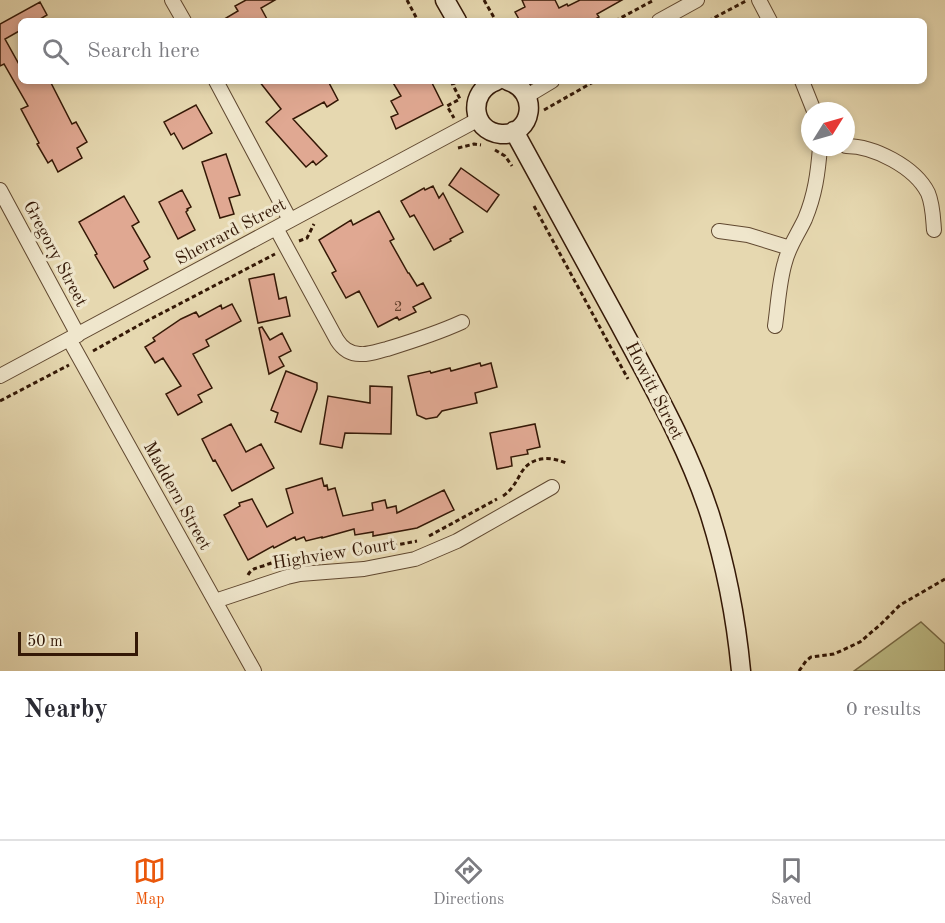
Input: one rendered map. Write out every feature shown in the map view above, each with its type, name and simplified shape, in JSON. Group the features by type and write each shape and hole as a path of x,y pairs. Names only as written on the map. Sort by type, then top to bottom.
{"street":[{"path":"172,0 181,18"},
{"path":"446,0 455,18"},
{"path":"664,18 697,0"},
{"path":"759,0 768,18"},
{"path":"218,84 290,220"},
{"path":"492,84 482,90 477,98 476,111 479,119 484,126 494,132 518,139 528,114 529,105 527,96 518,85 513,84"},
{"path":"527,96 547,84"},
{"path":"803,84 810,102"},
{"name":"Sherrard Street","path":"0,376 479,119"},
{"name":"Howitt Street","path":"518,139 652,383 687,456 710,515 724,568 741,671"},
{"path":"855,147 880,153 917,178 924,186 932,204 934,230"},
{"path":"775,326 783,270 789,248 810,205 818,178 819,156"},
{"name":"Gregory Street","path":"0,190 74,337"},
{"path":"276,228 337,340 342,347 352,353 371,353 430,336 462,322"},
{"path":"719,231 748,235 789,248"},
{"name":"Maddern Street","path":"74,337 80,358 254,671"},
{"name":"Highview Court","path":"215,601 300,574 364,569 415,559 457,541 552,487"}],"path":[{"path":"407,0 416,18"},
{"path":"484,0 494,18"},
{"path":"621,18 654,0"},
{"path":"714,18 747,0"},
{"path":"541,112 590,84"},
{"path":"504,156 518,139"},
{"path":"457,148 474,144 489,146 504,156 515,169"},
{"path":"531,201 632,385"},
{"path":"0,401 141,324 307,238 316,223"},
{"path":"349,555 418,541 507,494 525,468 535,461 550,458 566,463"},
{"path":"250,589 248,576 252,570 296,556 338,555"},
{"path":"799,671 811,657 834,654 860,642 900,605 945,579"}],"shaded area":[{"path":"921,622 945,644 945,671 854,671"}],"building":[{"path":"246,0 275,0 261,8 266,18 226,18 238,11 235,6"},
{"path":"522,0 555,0 559,8 580,0 622,0 597,14 599,17 597,18 518,18 515,12 525,7"},
{"path":"40,2 47,15 42,18 18,18 18,32 5,39 18,63 18,84 52,84 72,124 76,122 87,142 77,148 82,158 58,172 52,160 48,163 21,109 28,106 4,64 0,66 0,24"},
{"path":"261,84 330,84 338,100 327,107 324,102 293,119 327,156 316,165 313,161 306,167 266,122 281,109"},
{"path":"394,84 432,84 443,105 396,129 391,117 398,114 391,101 401,96"},
{"path":"196,105 212,133 183,149 174,133 171,135 164,122"},
{"path":"226,154 240,195 229,198 234,214 220,218 202,162"},
{"path":"461,168 499,195 487,212 449,185"},
{"path":"433,186 439,198 443,193 463,232 434,250 414,215 410,217 401,201 424,188 425,190"},
{"path":"182,190 191,207 186,212 195,230 178,239 159,202"},
{"path":"124,196 139,222 132,226 150,257 144,261 148,269 114,288 79,222"},
{"path":"379,211 394,239 390,241 408,273 417,286 423,283 431,298 413,307 416,312 399,320 397,317 378,327 359,291 346,298 332,273 336,271 319,240 351,220 353,225"},
{"path":"274,274 279,299 286,297 290,316 258,323 249,279"},
{"path":"232,304 241,321 206,340 209,346 193,354 212,388 198,395 202,402 178,415 166,394 181,386 163,358 155,363 145,347 155,341 153,338 181,319 196,312 199,317 221,305 222,309"},
{"path":"262,327 270,340 282,333 291,351 279,357 284,366 269,374 259,328"},
{"path":"480,363 481,366 491,363 497,387 475,393 477,403 442,411 437,417 426,419 417,415 408,376 450,368 451,371"},
{"path":"286,371 317,383 317,389 301,432 275,422 278,413 271,410"},
{"path":"370,386 392,387 391,434 345,433 342,448 320,444 328,396 370,403"},
{"path":"231,424 246,452 261,444 274,468 232,491 202,439"},
{"path":"535,424 540,447 527,450 528,454 511,457 512,466 497,469 490,433"},
{"path":"322,478 328,490 335,488 343,516 373,510 372,503 385,500 387,508 396,506 397,513 444,490 454,510 417,528 373,536 373,532 355,535 354,529 306,541 304,537 296,540 295,537 248,560 224,515 240,506 239,503 252,499 267,527 293,513 286,489"}]}
